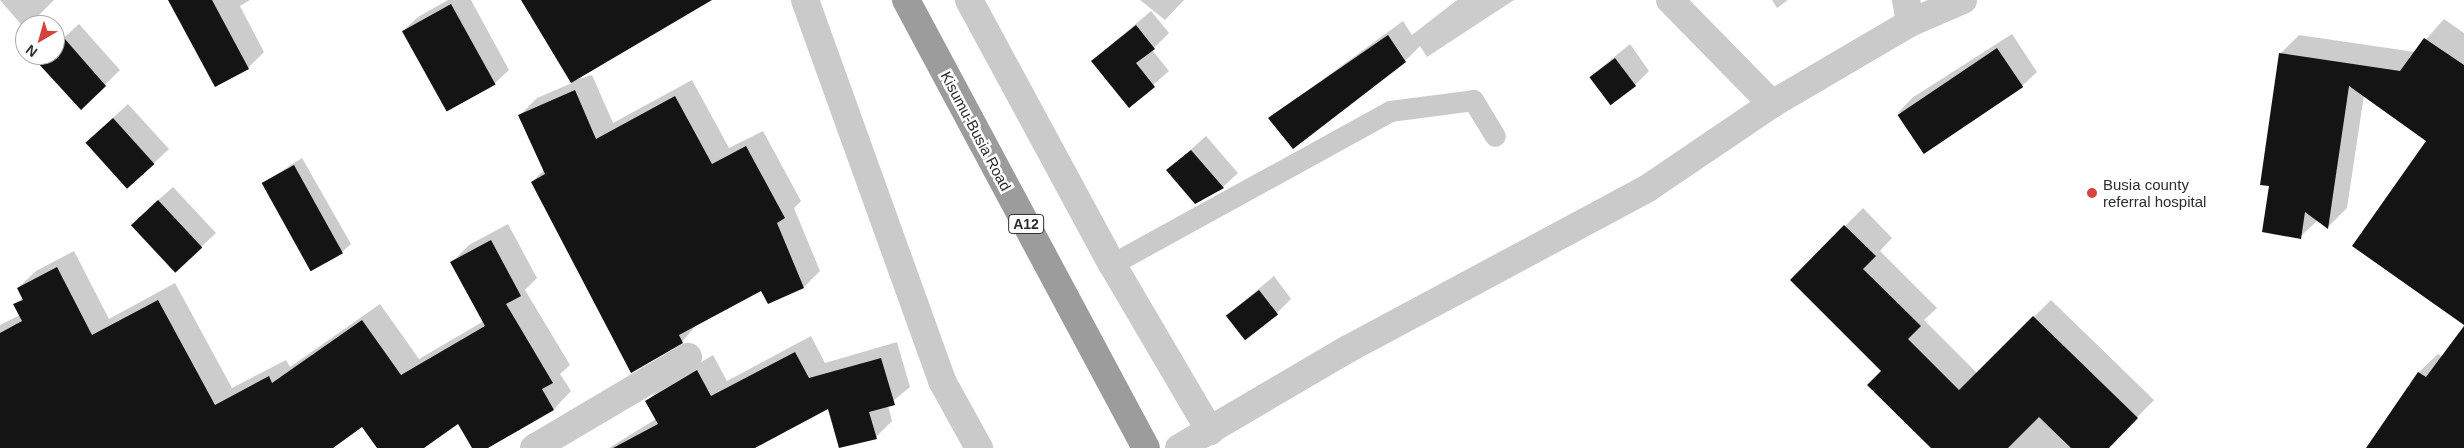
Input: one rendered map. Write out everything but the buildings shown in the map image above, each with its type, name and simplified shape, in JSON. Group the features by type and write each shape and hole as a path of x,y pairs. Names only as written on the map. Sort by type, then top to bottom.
{"highway":[{"name":"Kisumu-Busia Road","path":"906,0 1146,448"}],"street":[{"path":"805,0 942,381 979,448"},
{"path":"969,0 1112,264 1210,431"},
{"path":"1670,0 1772,104"},
{"path":"1179,448 1348,349 1648,188 1908,12 1963,0"},
{"path":"534,448 688,357"}],"lane":[{"path":"1112,264 1390,111 1473,100 1495,136"}],"place":[{"name":"Busia county referral hospital","path":"2092,193"}]}
